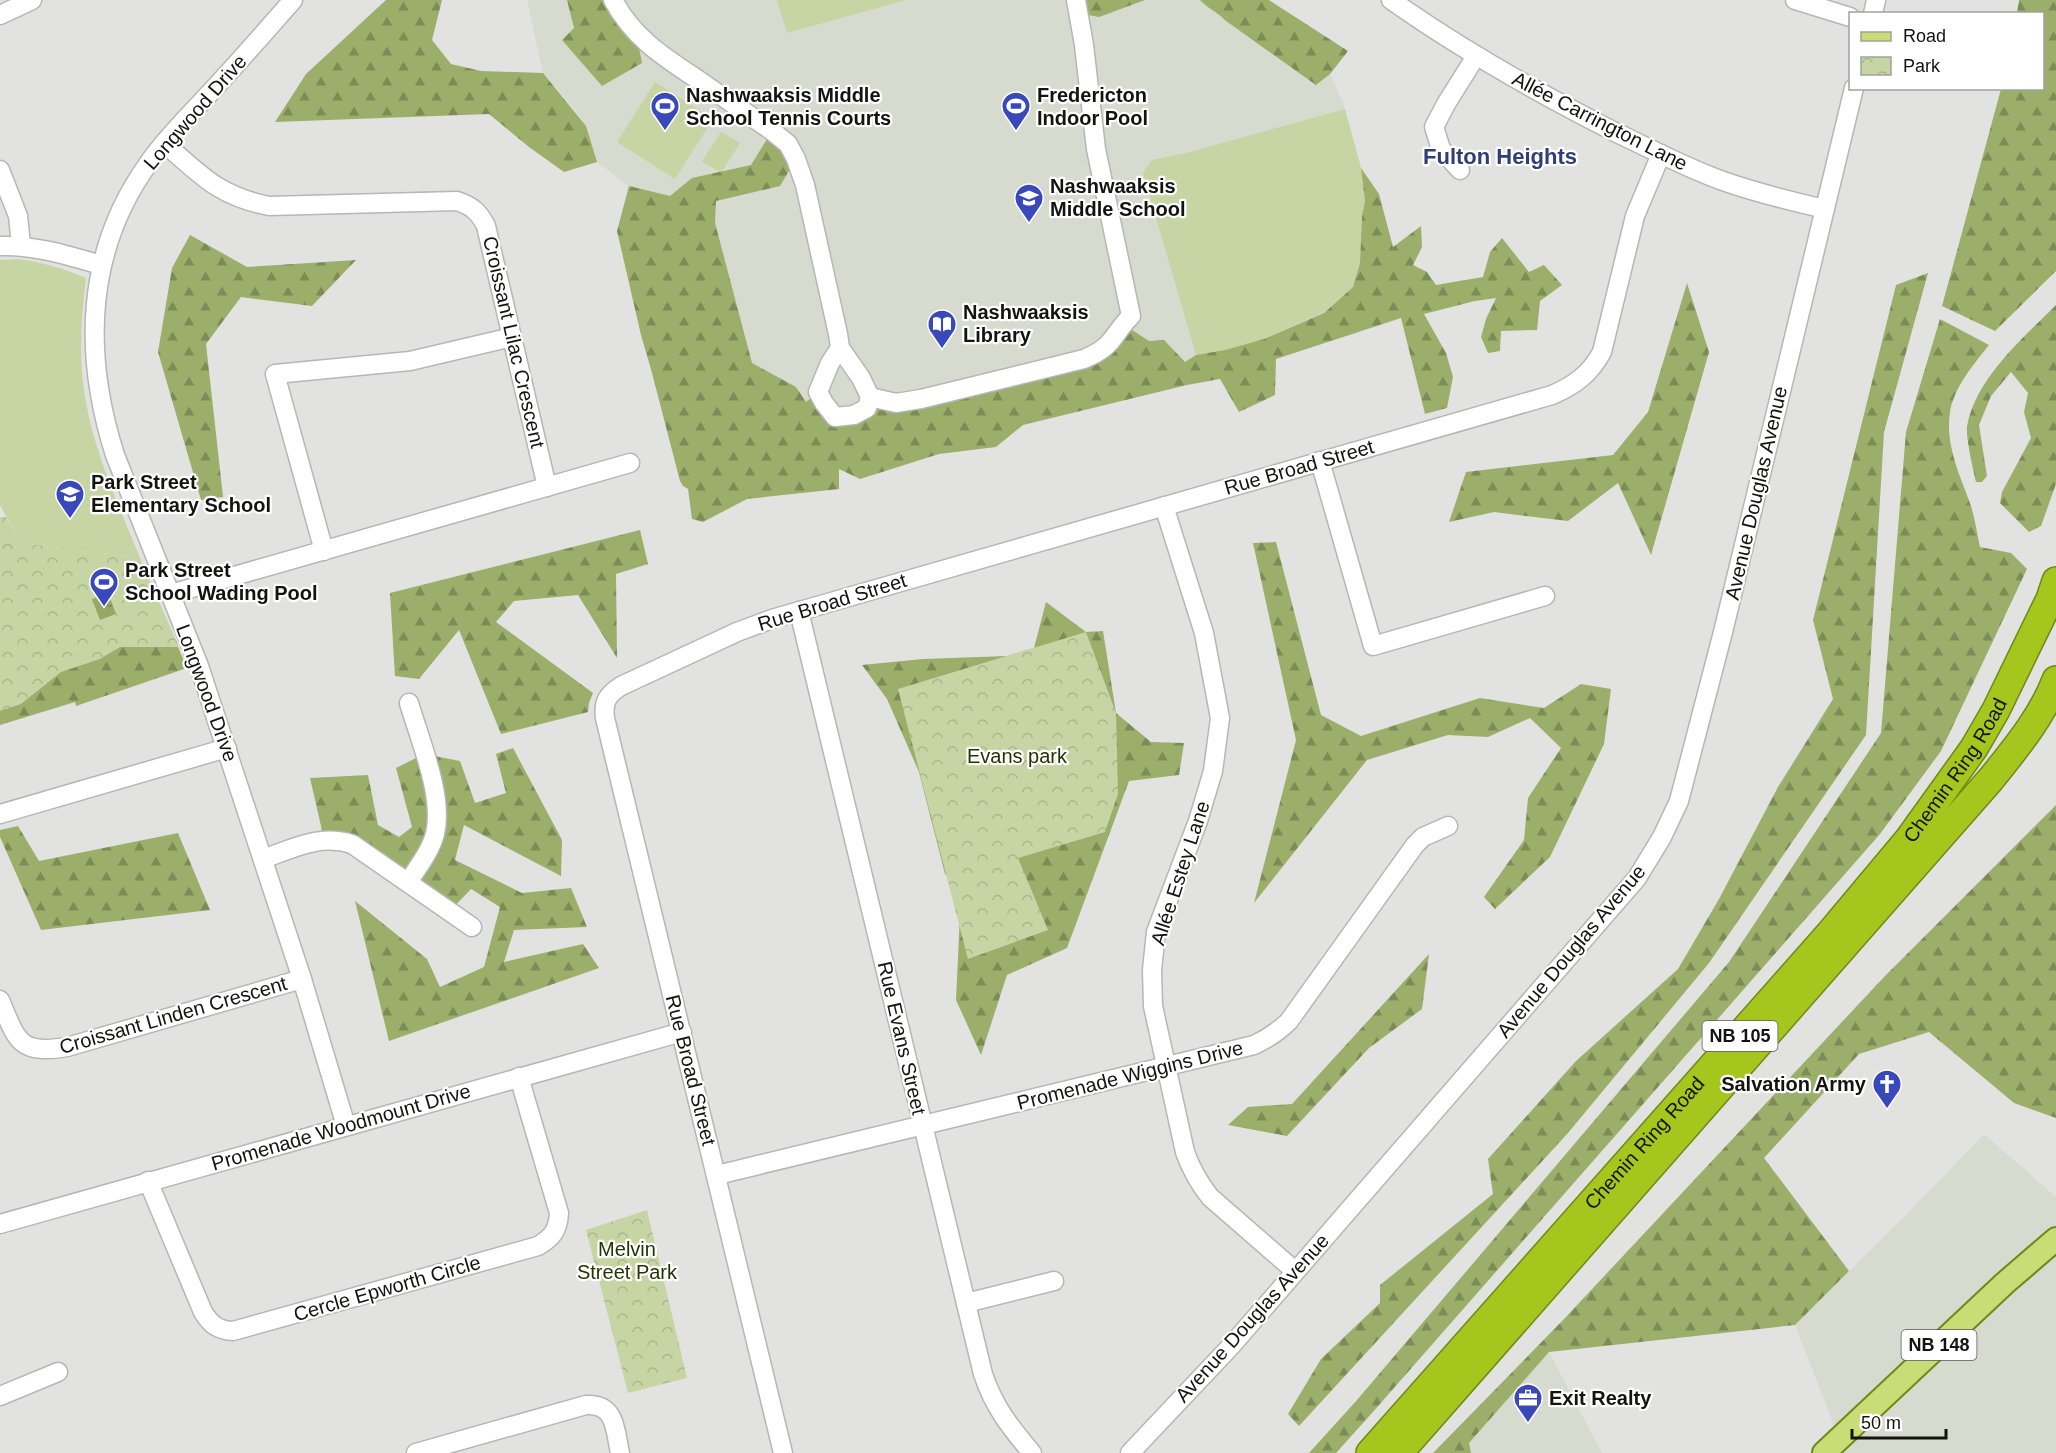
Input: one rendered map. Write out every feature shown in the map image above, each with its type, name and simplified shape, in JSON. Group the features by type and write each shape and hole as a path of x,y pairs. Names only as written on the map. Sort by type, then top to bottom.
{"highway":[{"name":"Chemin Ring Road","path":"1370,1453 1823,941 1908,840 1974,748 1996,710 2050,599 2056,581"},
{"name":"Chemin Ring Road","path":"1399,1453 1991,779 2019,745 2054,687"}],"main road":[{"name":"NB 148","path":"1824,1453 2056,1239"}],"street":[{"path":"0,15 32,0"},
{"name":"Longwood Drive","path":"293,0 164,143 134,185 121,210 101,265 95,307 94,344 104,420 115,455 199,666 302,979 346,1126"},
{"path":"613,0 636,33 654,51 772,130 788,144 805,185 840,348 861,378 870,397 867,408 854,416 835,417 818,392 830,363 840,348"},
{"path":"870,397 896,403 921,399 1084,359 1100,352 1112,342 1131,316 1096,149 1084,45 1076,0"},
{"name":"Allée Carrington Lane","path":"1391,0 1476,56 1570,109 1661,154 1722,180 1774,197 1825,209"},
{"path":"1795,0 1849,16"},
{"path":"1460,170 1441,149 1434,127 1476,56"},
{"name":"Avenue Douglas Avenue","path":"1130,1453 1230,1346 1637,878 1662,837 1679,801 1723,633 1854,90"},
{"name":"Croissant Lilac Crescent","path":"164,143 213,186 231,196 249,202 269,206 457,201 470,205 480,214 486,226 547,487"},
{"name":"Rue Broad Street","path":"783,1453 605,718 603,708 606,699 611,692 621,686 675,660 737,632 799,611 1552,395 1568,388 1583,378 1594,366 1602,352 1635,216 1661,154"},
{"path":"0,170 18,216 21,245"},
{"path":"0,246 21,245 101,265"},
{"path":"324,551 275,375 410,361 512,336"},
{"path":"1320,461 1373,646 1545,596"},
{"path":"171,594 630,463"},
{"name":"Allée Estey Lane","path":"1164,506 1204,633 1220,717 1213,771 1198,821 1156,932 1152,970 1153,1006 1185,1152 1200,1184 1210,1197 1295,1271"},
{"name":"Rue Evans Street","path":"799,611 983,1374 999,1413 1032,1453"},
{"path":"408,882 428,851 435,834 438,815 436,794 409,704"},
{"path":"0,814 227,748"},
{"name":"Promenade Wiggins Drive","path":"717,1175 1254,1045 1278,1032 1288,1021 1415,845 1423,837 1448,826"},
{"path":"263,859 324,839 352,844 472,927"},
{"name":"Croissant Linden Crescent","path":"0,1000 8,1024 16,1038 30,1047 46,1050 67,1047 302,979"},
{"name":"Promenade Woodmount Drive","path":"0,1224 682,1032"},
{"name":"Cercle Epworth Circle","path":"148,1181 203,1312 210,1323 222,1330 233,1331 538,1246 551,1238 558,1226 559,1213 519,1077"},
{"path":"966,1303 1054,1281"},
{"path":"0,1396 58,1372"},
{"path":"416,1453 586,1405 597,1404 606,1409 612,1419 620,1453"}],"shaded area":[{"name":"Nashwaaksis Middle School","path":"527,0 1236,0 1330,74 1343,103 1361,168 1365,201 1358,333 853,465 749,389 662,211 597,162 579,115 543,73"},
{"path":"1984,1134 2056,1197 2056,1453 1824,1453 1839,1438 1795,1325"},
{"path":"1549,1352 1602,1453 1471,1453 1469,1443"}],"green space":[{"path":"386,0 442,0 432,40 451,64 481,71 543,73 586,126 597,162 564,172 489,114 275,122 306,74"},
{"path":"567,0 613,0 636,33 642,63 602,86 562,40 574,28"},
{"path":"777,0 906,0 787,33"},
{"path":"1076,0 1145,0 1099,17 1078,13"},
{"path":"1200,0 1269,0 1348,51 1330,74 1316,85"},
{"path":"2019,0 2056,0 2056,271 1995,331 1942,306 2001,90 2044,90 2044,12 2017,12"},
{"name":"Nashwaaksis Middle School Tennis Courts","path":"655,82 713,119 675,179 617,142"},
{"path":"1345,109 1361,168 1365,201 1360,263 1353,287 1324,312 1264,339 1196,355 1143,173 1152,160 1186,153"},
{"path":"772,131 796,159 780,186 716,201 715,223 752,363 796,387 806,402 818,392 835,417 1084,359 1123,324 1149,341 1164,340 1185,362 1196,355 1264,339 1324,313 1353,287 1360,263 1365,201 1361,168 1379,194 1393,247 1421,226 1422,247 1413,265 1427,272 1436,285 1483,277 1490,252 1502,238 1529,272 1544,265 1562,285 1540,301 1537,330 1501,331 1500,351 1488,353 1481,337 1496,298 1424,314 1446,353 1453,377 1447,408 1425,414 1401,318 1276,359 1275,395 1239,412 1220,379 1187,385 1023,425 996,447 939,454 860,479 839,469 839,489 747,499 703,522 692,519 688,489 680,481 641,335 617,231 629,186 670,196 692,178 751,165"},
{"path":"721,132 740,143 721,173 702,161"},
{"path":"190,235 247,267 356,260 312,306 241,297 206,344 223,497 201,500 158,352 172,268"},
{"path":"18,259 52,266 86,278 81,340 83,387 90,423 103,464 142,563 127,556 21,543 0,505 0,260"},
{"path":"1928,273 1884,432 1866,735 1709,963 1568,1133 1299,1426 1288,1414 1321,1359 1380,1303 1380,1285 1493,1194 1488,1159 1576,1061 1678,969 1719,899 1778,787 1833,699 1813,620 1896,285"},
{"path":"1687,283 1709,352 1651,555 1618,483 1568,521 1494,512 1449,522 1466,472 1613,455 1648,412"},
{"path":"2056,305 2056,484 2041,526 2029,532 2000,503 2002,492 2031,438 2024,412 2028,393 2011,372 1991,396 1979,425 1987,476 1982,482 1976,482 1967,427 1972,409 1990,376 2015,345"},
{"path":"1940,319 1989,345 1965,376 1952,403 1949,425 1952,449 1971,506 1980,547 2011,553 2027,569 1941,751 1880,834 1336,1453 1309,1453 1357,1400 1729,962 1881,733 1906,432"},
{"path":"0,517 6,517 21,543 127,556 142,563 179,647 120,647 100,659 61,672 21,704 0,711"},
{"path":"640,530 648,564 616,574 617,658 578,595 514,601 496,622 593,693 588,712 501,734 459,630 419,679 395,676 390,593"},
{"path":"1276,542 1321,715 1361,736 1480,698 1544,708 1581,684 1611,689 1604,744 1550,857 1495,909 1484,897 1524,840 1528,798 1561,748 1530,718 1488,737 1448,735 1367,760 1254,903 1296,740 1253,543"},
{"path":"154,591 187,668 76,706 75,702 0,725 0,696"},
{"name":"Evans park","path":"1046,602 1086,632 1103,631 1116,713 1151,742 1184,743 1179,775 1129,781 1067,948 1007,975 981,1055 956,1000 961,892 945,874 919,772 887,699 862,665 923,659 1007,656 1034,648"},
{"name":"Evans park","path":"1086,632 1116,713 1118,794 1105,832 1018,858 1048,930 968,959 898,689"},
{"path":"513,748 562,840 561,876 464,825 455,860 522,893 571,888 587,927 514,930 504,962 583,944 599,968 389,1041 355,901 427,959 440,987 484,967 500,907 471,889 450,911 408,882 324,839 310,778 368,775 378,825 399,837 412,827 396,768 424,754 460,761 475,803 506,793 496,754"},
{"path":"2056,805 2056,1118 2014,1103 1929,1032 1859,1054 1764,1158 1849,1271 1795,1325 1549,1352 1469,1443 1471,1453 1433,1453 1565,1318 1884,977"},
{"path":"18,826 39,861 178,833 210,910 41,930 0,837 0,830"},
{"path":"1429,954 1422,1009 1369,1048 1287,1136 1228,1125 1248,1107 1292,1104"},
{"name":"Melvin Street Park","path":"647,1210 687,1378 628,1393 586,1230"}],"water":[{"name":"Park Street School Wading Pool","path":"108,593 116,614 100,620 92,599"}],"place":[{"name":"Nashwaaksis Middle School Tennis Courts","path":"665,132"},
{"name":"Fredericton Indoor Pool","path":"1016,132"},
{"name":"Nashwaaksis Middle School","path":"1029,224"},
{"name":"Nashwaaksis Library","path":"942,350"},
{"name":"Park Street Elementary School","path":"70,520"},
{"name":"Park Street School Wading Pool","path":"104,608"},
{"name":"Salvation Army","path":"1887,1110"},
{"name":"Exit Realty","path":"1528,1424"}],"district":[{"name":"Fulton Heights","path":"1500,156"}]}
